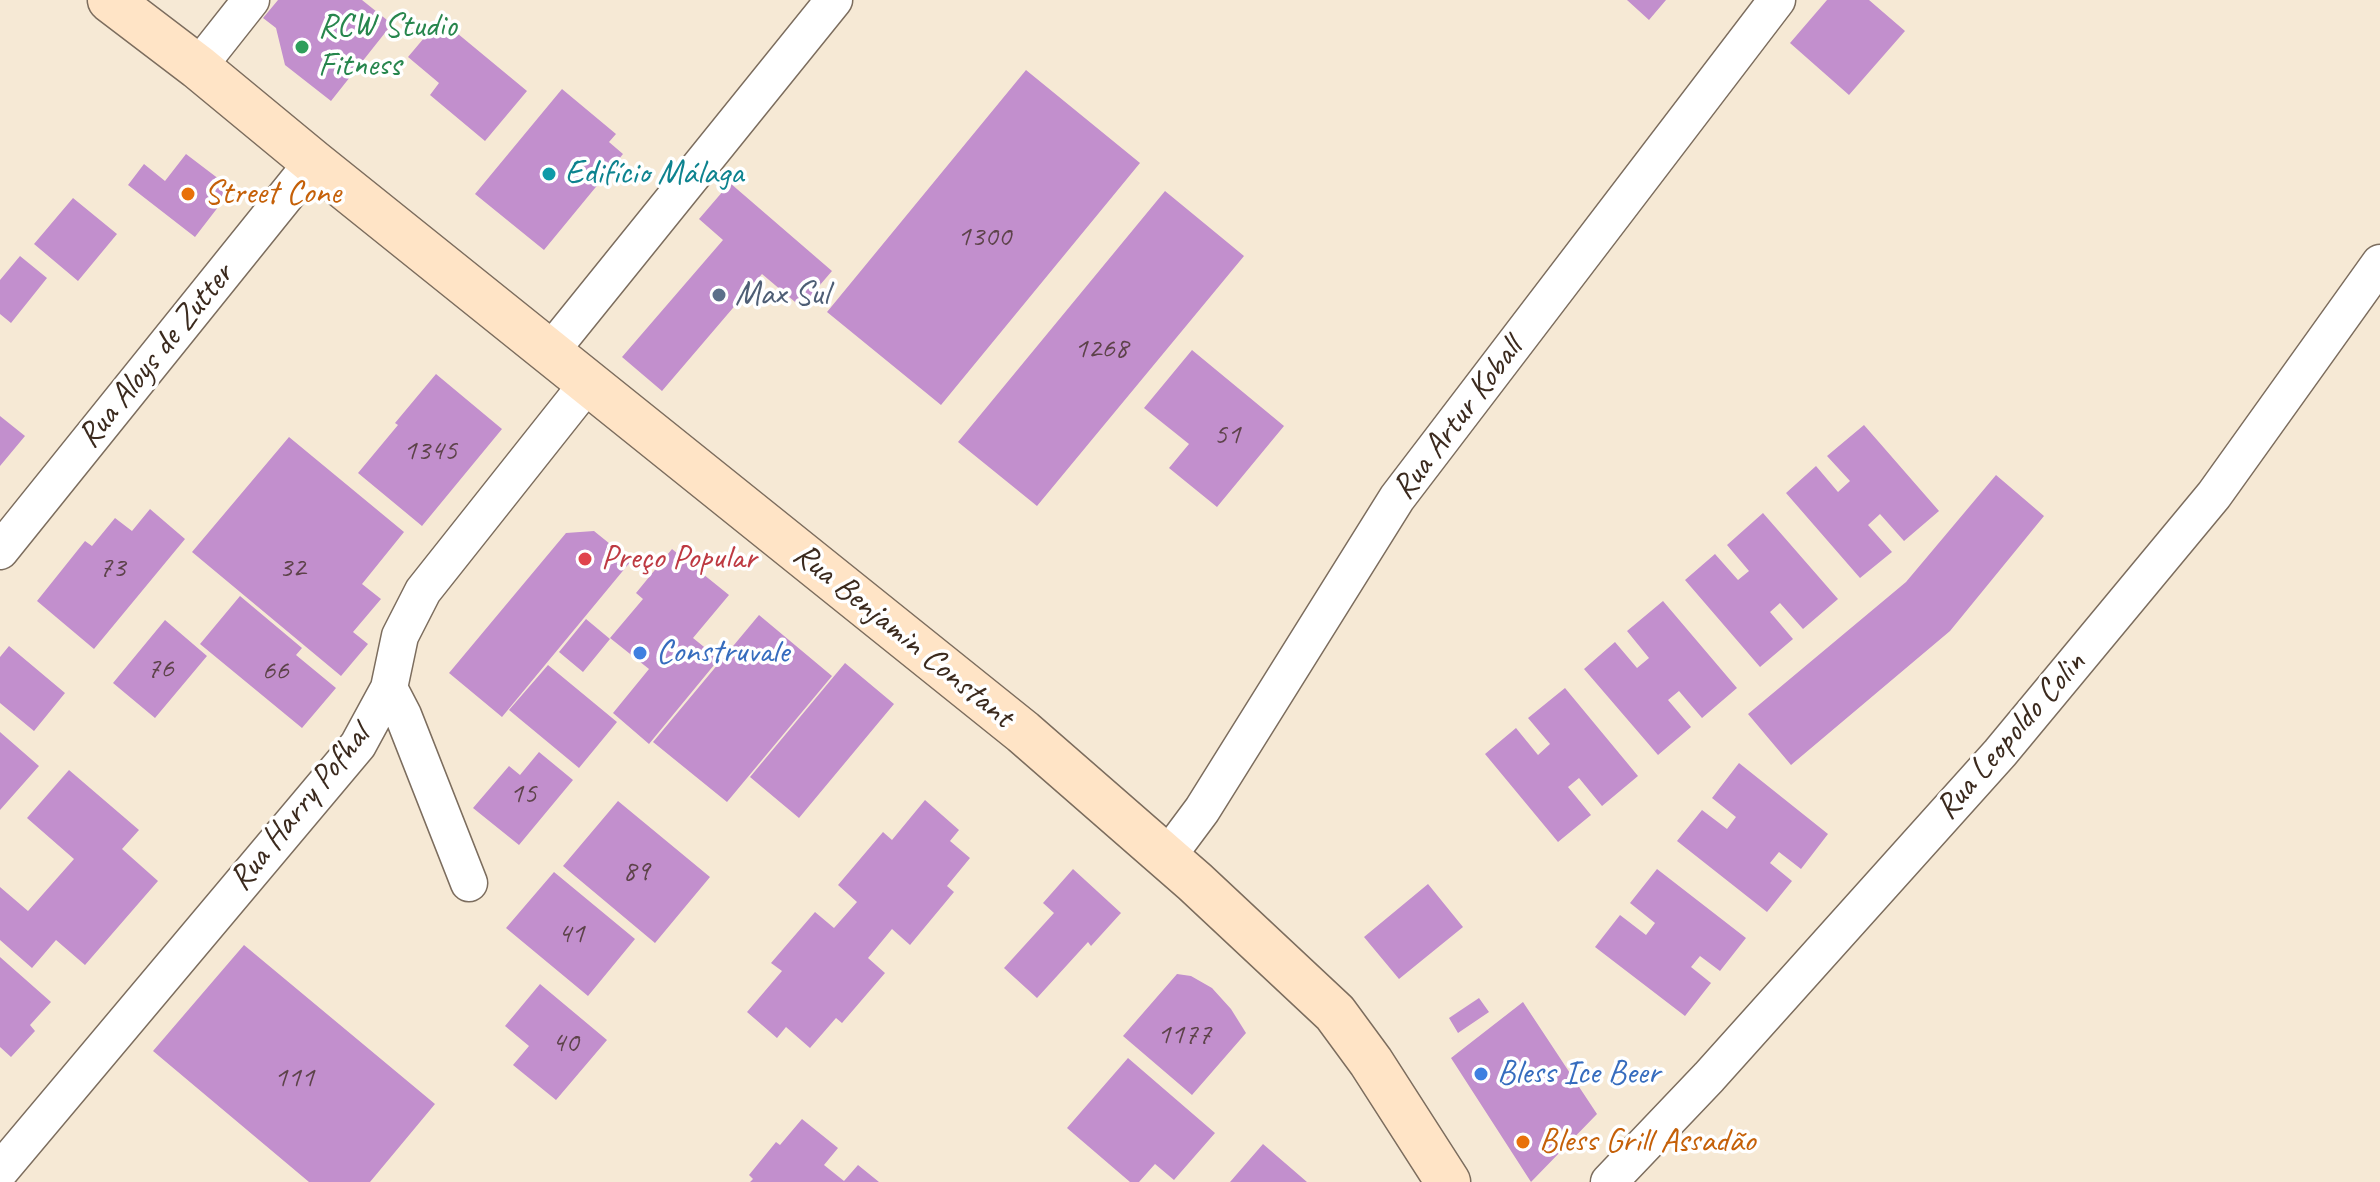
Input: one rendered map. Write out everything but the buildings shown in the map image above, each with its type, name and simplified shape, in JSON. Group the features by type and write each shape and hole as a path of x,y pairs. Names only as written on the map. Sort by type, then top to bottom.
{"main road":[{"name":"Rua Benjamin Constant","path":"110,0 198,67 1023,732 1167,857 1335,1013 1448,1182"}],"street":[{"path":"198,67 251,0"},
{"path":"550,352 834,0"},
{"name":"Rua Artur Koball","path":"1167,857 1202,810 1397,498 1777,0"},
{"name":"Rua Aloys de Zutter","path":"0,551 313,162"},
{"name":"Rua Leopoldo Colin","path":"1609,1182 1709,1077 2000,753 2214,495 2380,263"},
{"name":"Rua Harry Pofhal","path":"0,1171 358,745 389,688 400,636 423,591 588,383"},
{"path":"389,688 403,715 469,883"}],"place":[{"name":"RCW Studio Fitness","path":"302,47"},
{"name":"Edifício Málaga","path":"549,174"},
{"name":"Street Cone","path":"188,194"},
{"name":"Max Sul","path":"719,295"},
{"name":"Preço Popular","path":"585,559"},
{"name":"Construvale","path":"640,653"},
{"name":"Bless Ice Beer","path":"1481,1074"},
{"name":"Bless Grill Assadão","path":"1523,1142"}]}
